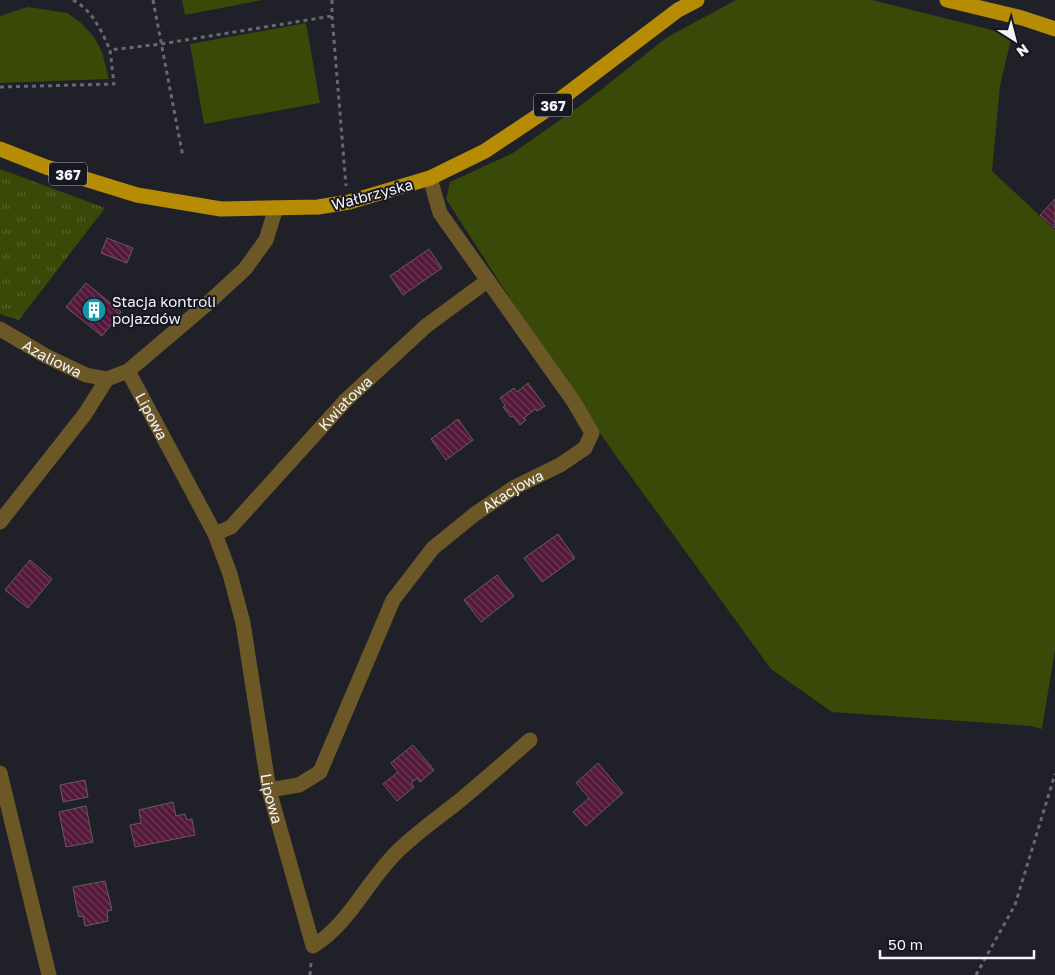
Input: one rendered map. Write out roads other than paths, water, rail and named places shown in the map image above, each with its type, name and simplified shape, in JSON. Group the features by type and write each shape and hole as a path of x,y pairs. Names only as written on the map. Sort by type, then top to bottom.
{"main road":[{"name":"Wałbrzyska","path":"0,149 46,167 137,195 221,209 318,207 349,202 430,178 485,151 542,113 678,10 697,0"},
{"path":"947,0 1022,18 1055,29"}],"street":[{"name":"Akacjowa","path":"269,790 299,785 320,772 393,600 433,548 475,514 515,487 560,465 585,448 592,433 574,402 440,213 430,178"},
{"path":"0,522 85,414 107,379 128,371 245,269 266,240 276,208"},
{"name":"Kwiatowa","path":"215,534 231,527 346,400 426,326 487,281"},
{"name":"Azaliowa","path":"0,329 46,356 86,375 107,379"},
{"name":"Lipowa","path":"128,371 215,534 230,574 243,623 269,790 313,946 327,938 341,924 368,886 400,848 530,740"},
{"path":"0,773 50,975"}],"place":[{"name":"Stacja kontroli pojazdów","path":"94,310"}]}
